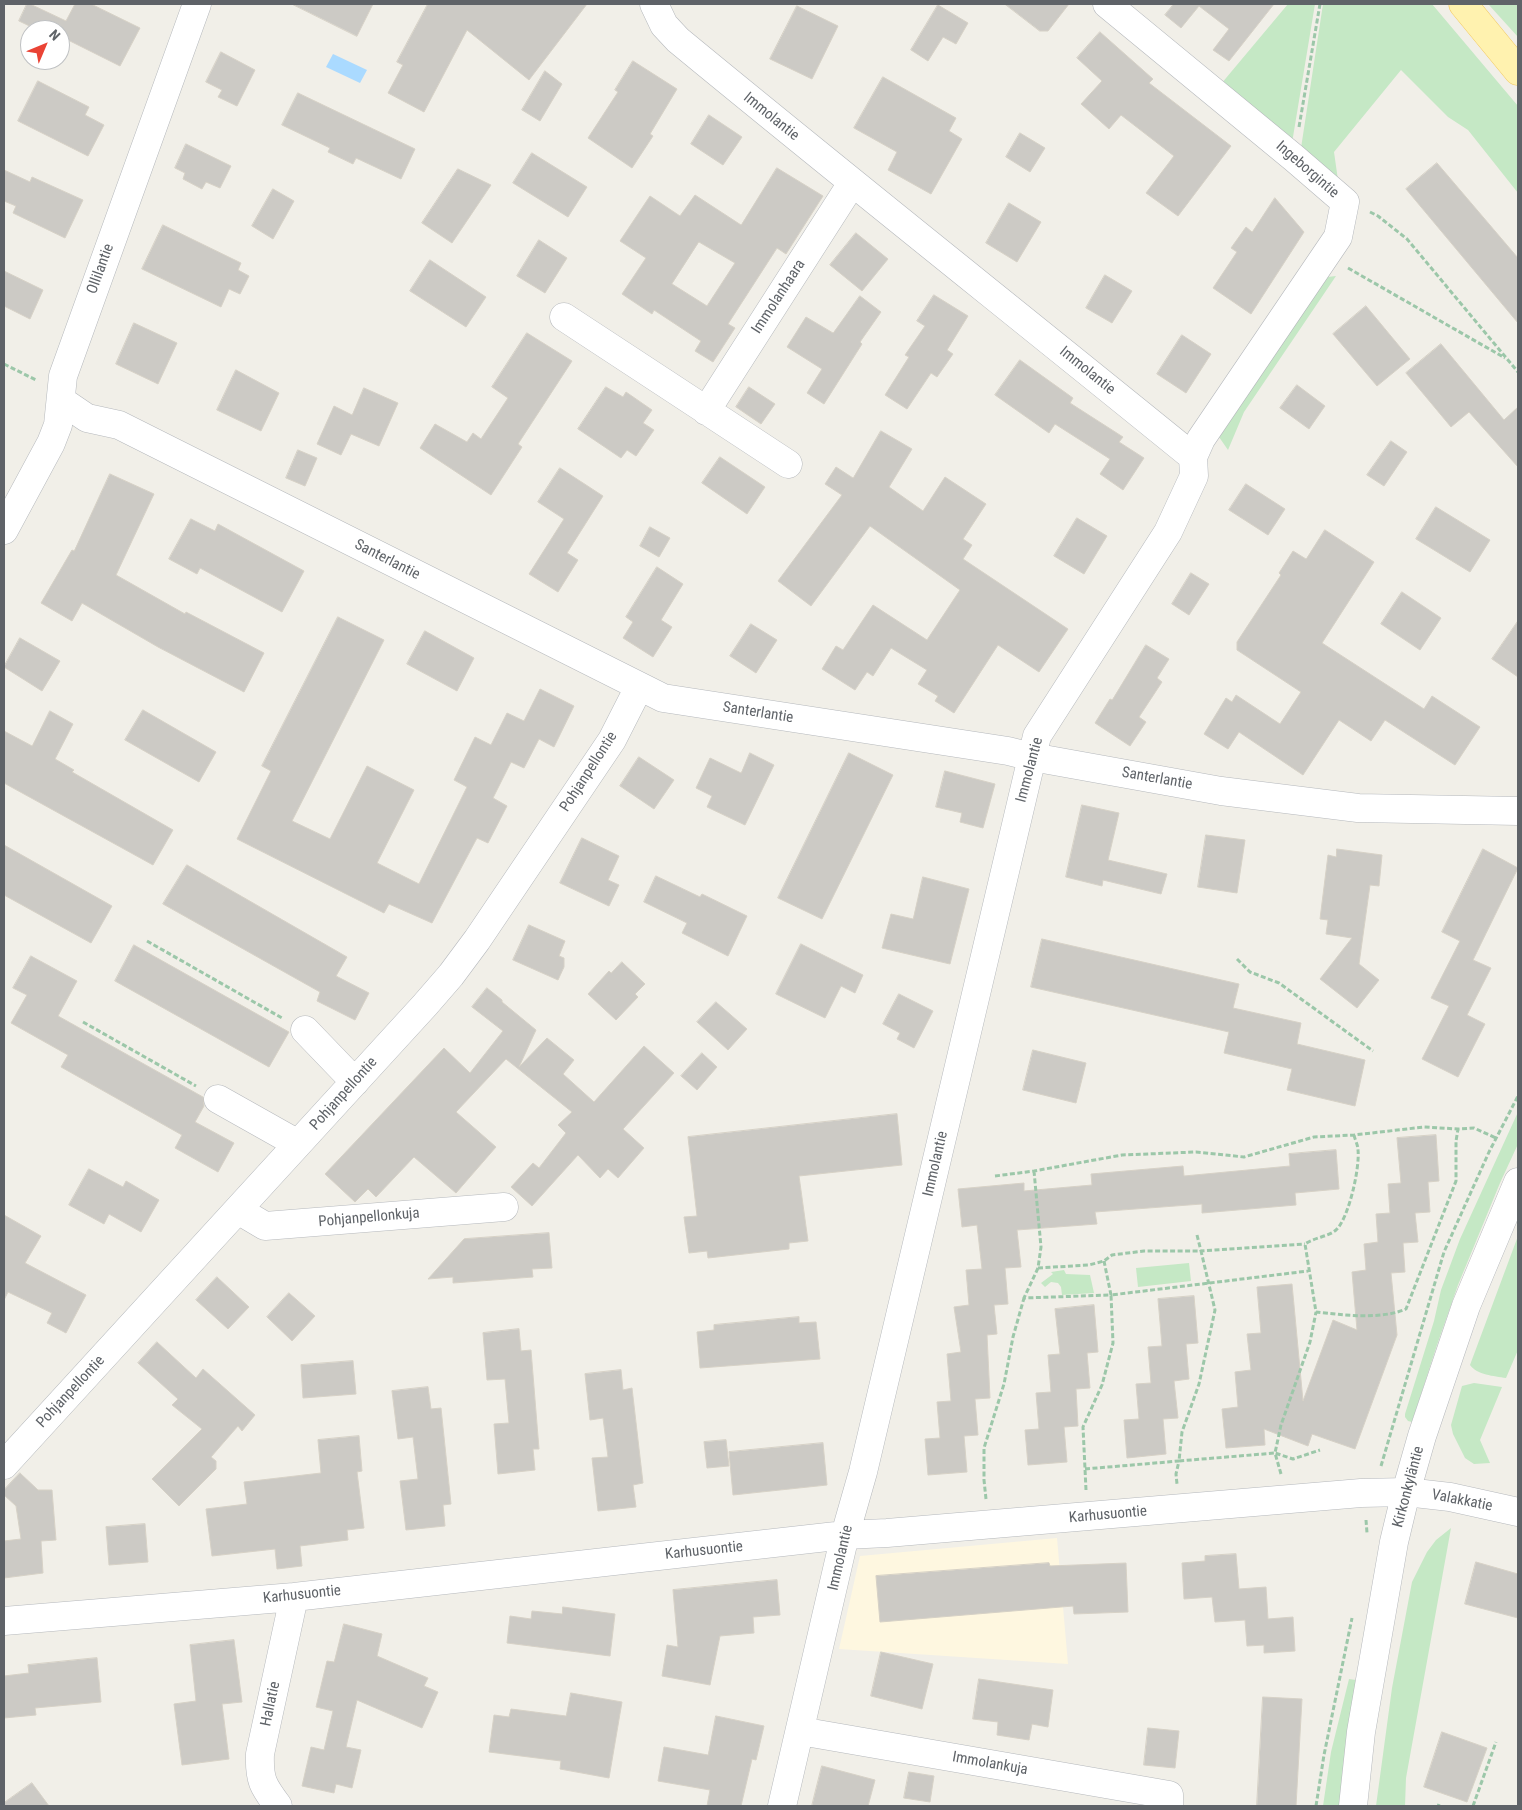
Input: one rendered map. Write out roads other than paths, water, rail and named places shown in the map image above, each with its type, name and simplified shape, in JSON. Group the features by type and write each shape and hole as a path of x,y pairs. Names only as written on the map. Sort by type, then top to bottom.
{"main road":[{"path":"1463,4 1518,71"}],"street":[{"name":"Ollilantie","path":"4,530 51,443 58,425 62,401 63,376 197,4"},
{"name":"Immolantie","path":"654,4 664,25 678,40 852,183 935,247 1194,458 1194,476 1168,532 1037,736 863,1472 845,1535 782,1806"},
{"name":"Ingeborgintie","path":"1107,4 1345,202 1338,237 1200,439 1194,458"},
{"name":"Immolanhaara","path":"706,411 852,183"},
{"path":"564,317 788,464"},
{"name":"Santerlantie","path":"62,401 87,418 119,425 662,698 1008,751 1032,758 1221,791 1358,808 1518,810"},
{"name":"Pohjanpellontie","path":"4,1465 432,998 477,940 612,740 639,687"},
{"path":"304,1030 355,1082"},
{"path":"218,1099 298,1144"},
{"name":"Kirkonkyläntie","path":"1353,1806 1364,1712 1394,1542 1406,1492 1422,1436 1466,1306 1518,1182"},
{"name":"Pohjanpellonkuja","path":"238,1210 265,1226 504,1207"},
{"name":"Karhusuontie","path":"4,1622 294,1597 845,1535 1342,1495 1406,1492"},
{"name":"Valakkatie","path":"1406,1492 1450,1497 1518,1512"},
{"name":"Hallatie","path":"278,1806 261,1780 259,1774 260,1754 294,1597"},
{"name":"Immolankuja","path":"800,1732 1169,1795 1169,1806"}],"water":[{"path":"333,54 367,70 360,83 326,67"}]}
